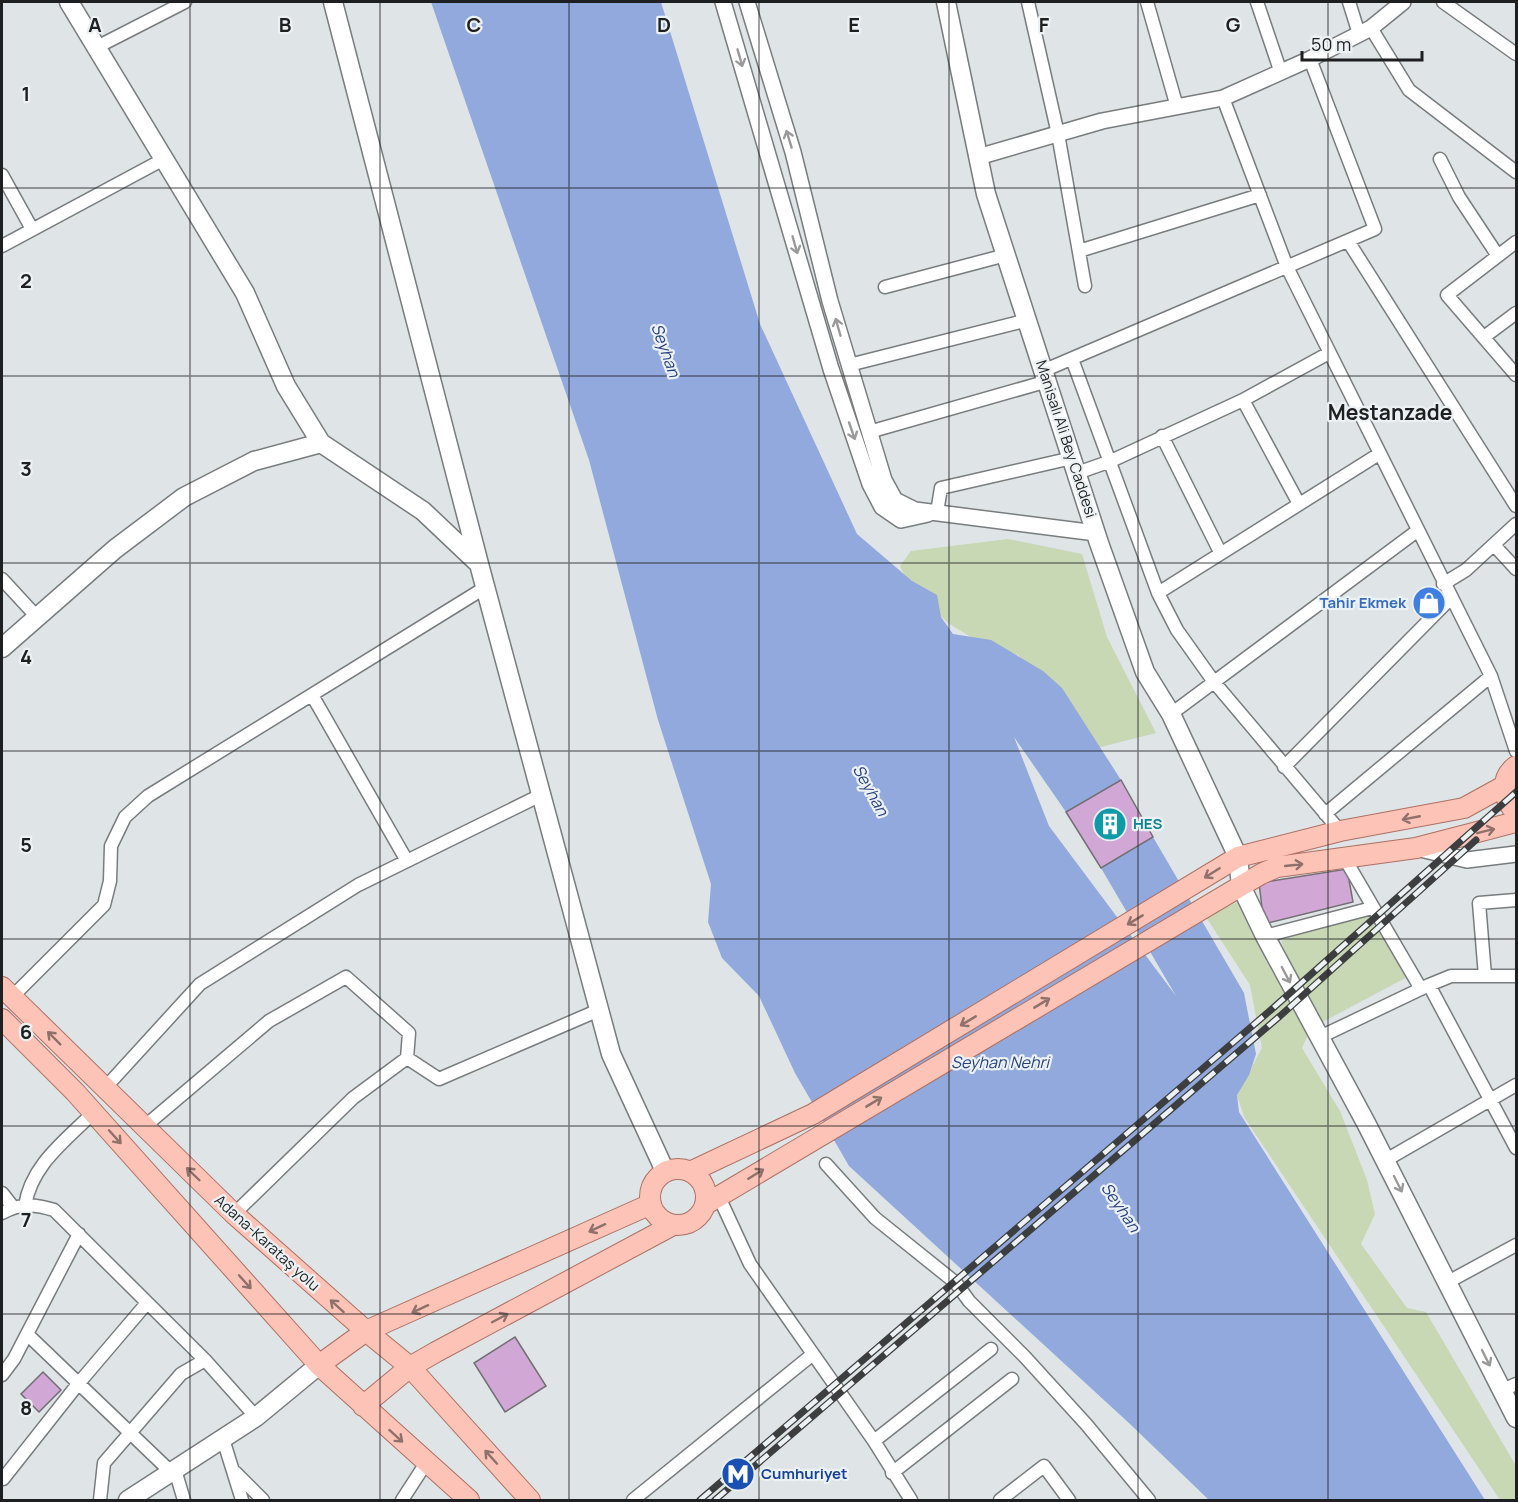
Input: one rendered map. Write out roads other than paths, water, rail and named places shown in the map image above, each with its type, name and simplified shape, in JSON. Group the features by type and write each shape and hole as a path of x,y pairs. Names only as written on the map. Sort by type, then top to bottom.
{"main road":[{"path":"69,2 245,293 286,386 321,443 423,512 479,564"},
{"path":"333,2 479,564 611,1054 665,1171"},
{"name":"Manisalı Ali Bey Caddesi","path":"946,2 986,194 1047,376 1096,533 1145,672 1172,714 1238,857 1241,886 1265,936 1386,1160 1448,1282 1510,1387 1516,1418"},
{"path":"2,648 115,549 184,497 254,461 321,443"},
{"path":"1516,766 1507,777 1504,786 1509,804 1516,812"},
{"path":"692,1171 813,1114 1238,857 1340,831 1464,808 1504,786"},
{"path":"713,1201 705,1185 692,1171 683,1168 665,1171 652,1185 651,1204 659,1218 673,1225 682,1225 697,1218 713,1201 824,1132 1198,910 1277,867 1345,860 1416,848 1516,822"},
{"name":"Adana-Karataş yolu","path":"7,992 234,1214 410,1367 530,1500"},
{"path":"3,1023 93,1113 320,1365 469,1500"},
{"path":"128,1500 256,1417 366,1331 651,1204"},
{"path":"363,1406 410,1367 673,1225"}],"street":[{"path":"97,47 185,2"},
{"path":"723,2 831,369 870,484 882,507 901,520 937,512"},
{"path":"747,2 793,152 849,365 884,480 895,500 915,510 1096,533"},
{"path":"1028,2 1058,134 1084,286"},
{"path":"1147,2 1177,107"},
{"path":"1257,2 1281,73"},
{"path":"1349,2 1365,31 1409,90 1516,172"},
{"path":"978,157 1102,121 1223,98 1281,73 1365,31 1403,2"},
{"path":"1443,2 1516,54"},
{"path":"869,432 1047,376 1072,360 1376,229 1310,59"},
{"path":"1223,98 1287,267 1416,531 1491,676 1516,751"},
{"path":"2,246 164,159"},
{"path":"1440,159 1459,197 1498,256"},
{"path":"2,175 32,229"},
{"path":"1078,251 1260,195"},
{"path":"1348,241 1516,506"},
{"path":"1516,242 1447,295 1516,375"},
{"path":"885,287 1006,255"},
{"path":"1484,337 1516,313"},
{"path":"849,365 1028,320"},
{"path":"937,512 941,488 1111,461 1243,400 1329,353"},
{"path":"1072,360 1158,592 1177,630 1214,682 1340,831"},
{"path":"1243,400 1298,502"},
{"path":"1162,436 1220,552"},
{"path":"1158,592 1298,502 1379,454"},
{"path":"1443,584 1466,570 1516,524"},
{"path":"1172,714 1416,531"},
{"path":"1494,544 1516,569"},
{"path":"2,579 37,617"},
{"path":"7,992 104,905 111,881 111,846 125,816 148,796 486,587"},
{"path":"1284,767 1450,599"},
{"path":"1325,814 1491,676"},
{"path":"312,695 407,861"},
{"path":"105,1088 200,984 358,885 541,795"},
{"path":"1416,848 1467,860 1516,854"},
{"path":"1345,860 1372,908 1425,987 1491,1100 1516,1148"},
{"path":"1485,976 1479,903 1516,900"},
{"path":"1265,936 1372,908"},
{"path":"1320,1037 1451,976 1516,976"},
{"path":"144,1127 269,1021 346,978 409,1033 407,1058 353,1098 234,1214"},
{"path":"407,1058 439,1079 599,1010"},
{"path":"1386,1160 1516,1085"},
{"path":"19,1206 33,1177 45,1161 93,1113"},
{"path":"826,1164 876,1218 956,1283 969,1302 1025,1357 1086,1424 1149,1500"},
{"path":"2,1193 19,1206"},
{"path":"713,1201 750,1264 874,1441 911,1500"},
{"path":"2,1213 19,1206 36,1204 54,1210 205,1360 256,1417"},
{"path":"2,1376 27,1334 79,1234"},
{"path":"1448,1282 1516,1245"},
{"path":"2,1477 3,1479 78,1384 147,1303"},
{"path":"27,1334 173,1471 184,1500"},
{"path":"874,1441 991,1349"},
{"path":"633,1500 813,1354"},
{"path":"100,1500 104,1463 180,1374 205,1360"},
{"path":"892,1473 1012,1379"},
{"path":"223,1438 242,1500"},
{"path":"402,1500 426,1463"},
{"path":"1006,1499 1044,1466 1069,1500"},
{"path":"232,1469 263,1500"}],"water":[{"path":"431,2 661,2 760,324 857,534 912,581 937,595 941,617 953,634 991,640 1043,671 1062,688 1121,780 1066,812 1014,737 1049,826 1176,996 1101,868 1153,837 1244,993 1256,1054 1249,1075 1237,1095 1239,1112 1485,1500 1209,1500 1130,1424 849,1166 795,1073 759,996 722,958 708,922 711,884 658,720 589,460"}],"railway":[{"path":"700,1500 1272,1009 1516,792"},
{"path":"715,1500 1280,1016 1476,840"}],"place":[{"name":"Tahir Ekmek","path":"1429,603"},
{"name":"HES","path":"1110,824"},
{"name":"Cumhuriyet","path":"738,1474"}],"district":[{"name":"Mestanzade","path":"1390,413"}],"water label":[{"name":"Seyhan","path":"666,350"},
{"name":"Seyhan","path":"871,790"},
{"name":"Seyhan Nehri","path":"1000,1062"},
{"name":"Seyhan","path":"1121,1207"}]}
